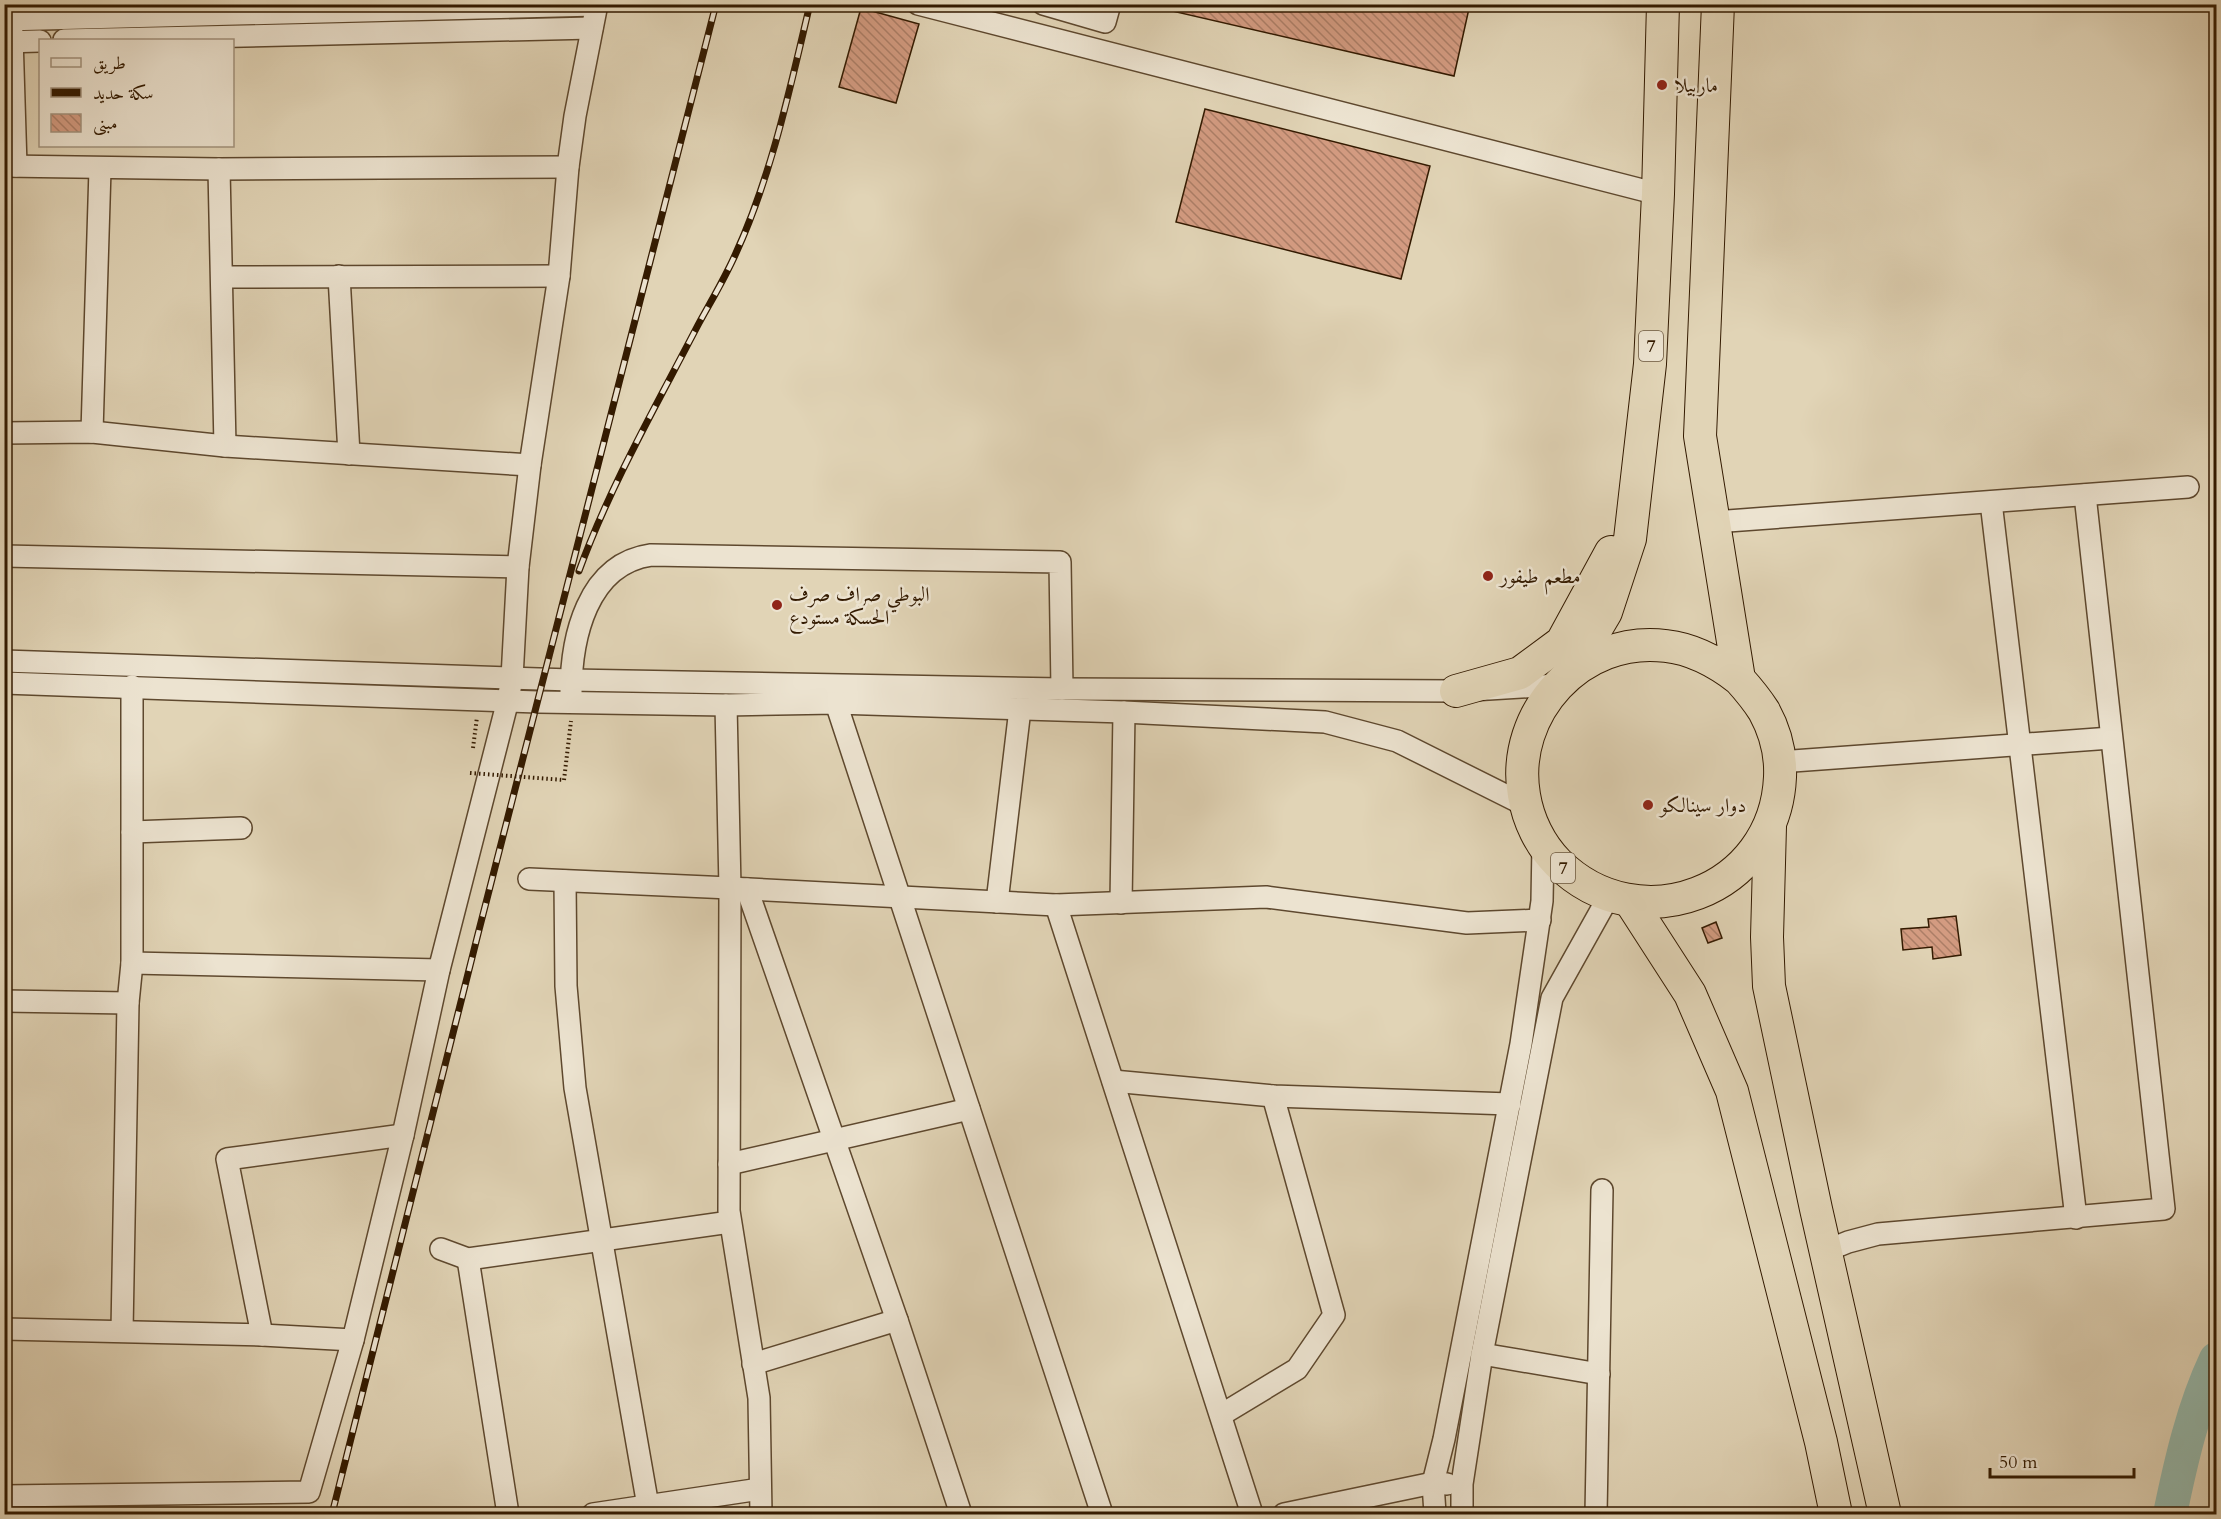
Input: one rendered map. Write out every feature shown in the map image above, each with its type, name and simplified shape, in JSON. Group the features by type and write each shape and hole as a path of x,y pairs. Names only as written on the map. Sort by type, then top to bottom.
{"highway":[{"name":"7","path":"1663,4 1658,194 1650,364 1630,539 1606,612 1563,679 1533,720 1526,741 1522,772 1525,805 1532,826 1543,845 1556,862 1572,876 1590,887 1620,898 1655,902 1679,900 1702,892 1724,880 1753,852 1770,825"},
{"name":"7","path":"1718,4 1700,436 1739,680"},
{"path":"1456,691 1520,673 1562,642 1614,545 1650,364"},
{"name":"7","path":"1563,679 1587,662 1625,647 1656,645 1686,650 1723,667 1739,680 1764,712 1773,731 1779,762 1779,788 1770,825 1767,937 1769,986 1885,1515"},
{"path":"1620,898 1690,994 1732,1091 1821,1442 1836,1515"}],"street":[{"path":"918,4 1658,194"},
{"path":"1043,4 1105,22 1110,4"},
{"path":"4,1496 309,1492 353,1340 403,1135 439,970 512,678 518,567 530,465 559,276 568,167 575,117 596,5 9,14 10,166 100,169 568,167"},
{"path":"428,32 434,7"},
{"path":"109,39 592,28"},
{"path":"8,42 39,41"},
{"path":"92,432 100,169"},
{"path":"219,169 225,446"},
{"path":"339,276 349,454"},
{"path":"222,277 559,276"},
{"path":"4,433 92,432 225,446 530,465"},
{"path":"1714,522 2188,487"},
{"path":"1826,1251 1878,1234 2164,1209 2085,495"},
{"path":"1991,502 2076,1218"},
{"path":"571,702 575,639 590,601 609,574 618,566 628,560 651,555 1060,562 1062,688"},
{"path":"4,556 518,567"},
{"path":"4,661 571,680 1062,688 1456,691 1563,679"},
{"path":"4,682 571,702 726,705 836,703 1124,712 1325,722 1397,741 1525,805"},
{"path":"122,1331 128,1003 132,963 132,686"},
{"path":"836,703 1102,1515"},
{"path":"726,705 739,888 729,1164 730,1222 759,1398 761,1515"},
{"path":"997,902 1020,709"},
{"path":"1121,903 1124,712"},
{"path":"1779,762 2111,738"},
{"path":"132,832 241,828"},
{"path":"1432,1514 1433,1483 1444,1439 1521,1044 1542,901 1543,845"},
{"path":"529,879 1056,906 1266,897 1467,923 1539,920"},
{"path":"565,881 566,987 575,1088 648,1506"},
{"path":"739,888 835,1139 961,1515"},
{"path":"1462,1515 1462,1485 1482,1354 1552,998 1620,898"},
{"path":"1056,906 1252,1515"},
{"path":"132,963 439,970"},
{"path":"4,1001 128,1003"},
{"path":"1113,1081 1273,1096 1510,1104"},
{"path":"1221,1415 1297,1369 1335,1315 1273,1096"},
{"path":"729,1164 969,1109"},
{"path":"262,1335 227,1159 403,1135"},
{"path":"1596,1515 1602,1190"},
{"path":"441,1249 468,1259 602,1242 730,1222"},
{"path":"468,1259 508,1515"},
{"path":"753,1364 897,1320"},
{"path":"4,1329 262,1335 353,1340"},
{"path":"1482,1354 1599,1374"},
{"path":"1284,1515 1433,1483 1462,1485"},
{"path":"1432,1514 1462,1485"},
{"path":"593,1515 759,1489"}],"path":[{"path":"470,772 564,780 570,730"}],"building":[{"path":"1172,4 1470,4 1454,76 1172,11"},
{"path":"861,8 919,24 896,103 839,87"},
{"path":"1205,109 1430,166 1401,279 1176,222"},
{"path":"1956,916 1961,955 1933,959 1932,947 1903,950 1901,929 1929,927 1928,919"},
{"path":"1716,922 1722,938 1708,943 1702,928"}],"waterway":[{"path":"2170,1514 2194,1416 2216,1359"}],"railway":[{"path":"332,1514 716,4"},
{"path":"579,571 619,477 727,271 749,223 779,130 810,4"}],"place":[{"name":"ماربيلا","path":"1662,85"},
{"name":"مطعم طيفور","path":"1488,576"},
{"name":"البوطي صراف صرف الحسكة مستودع","path":"777,605"},
{"name":"دوار سينالكو","path":"1648,805"}]}
